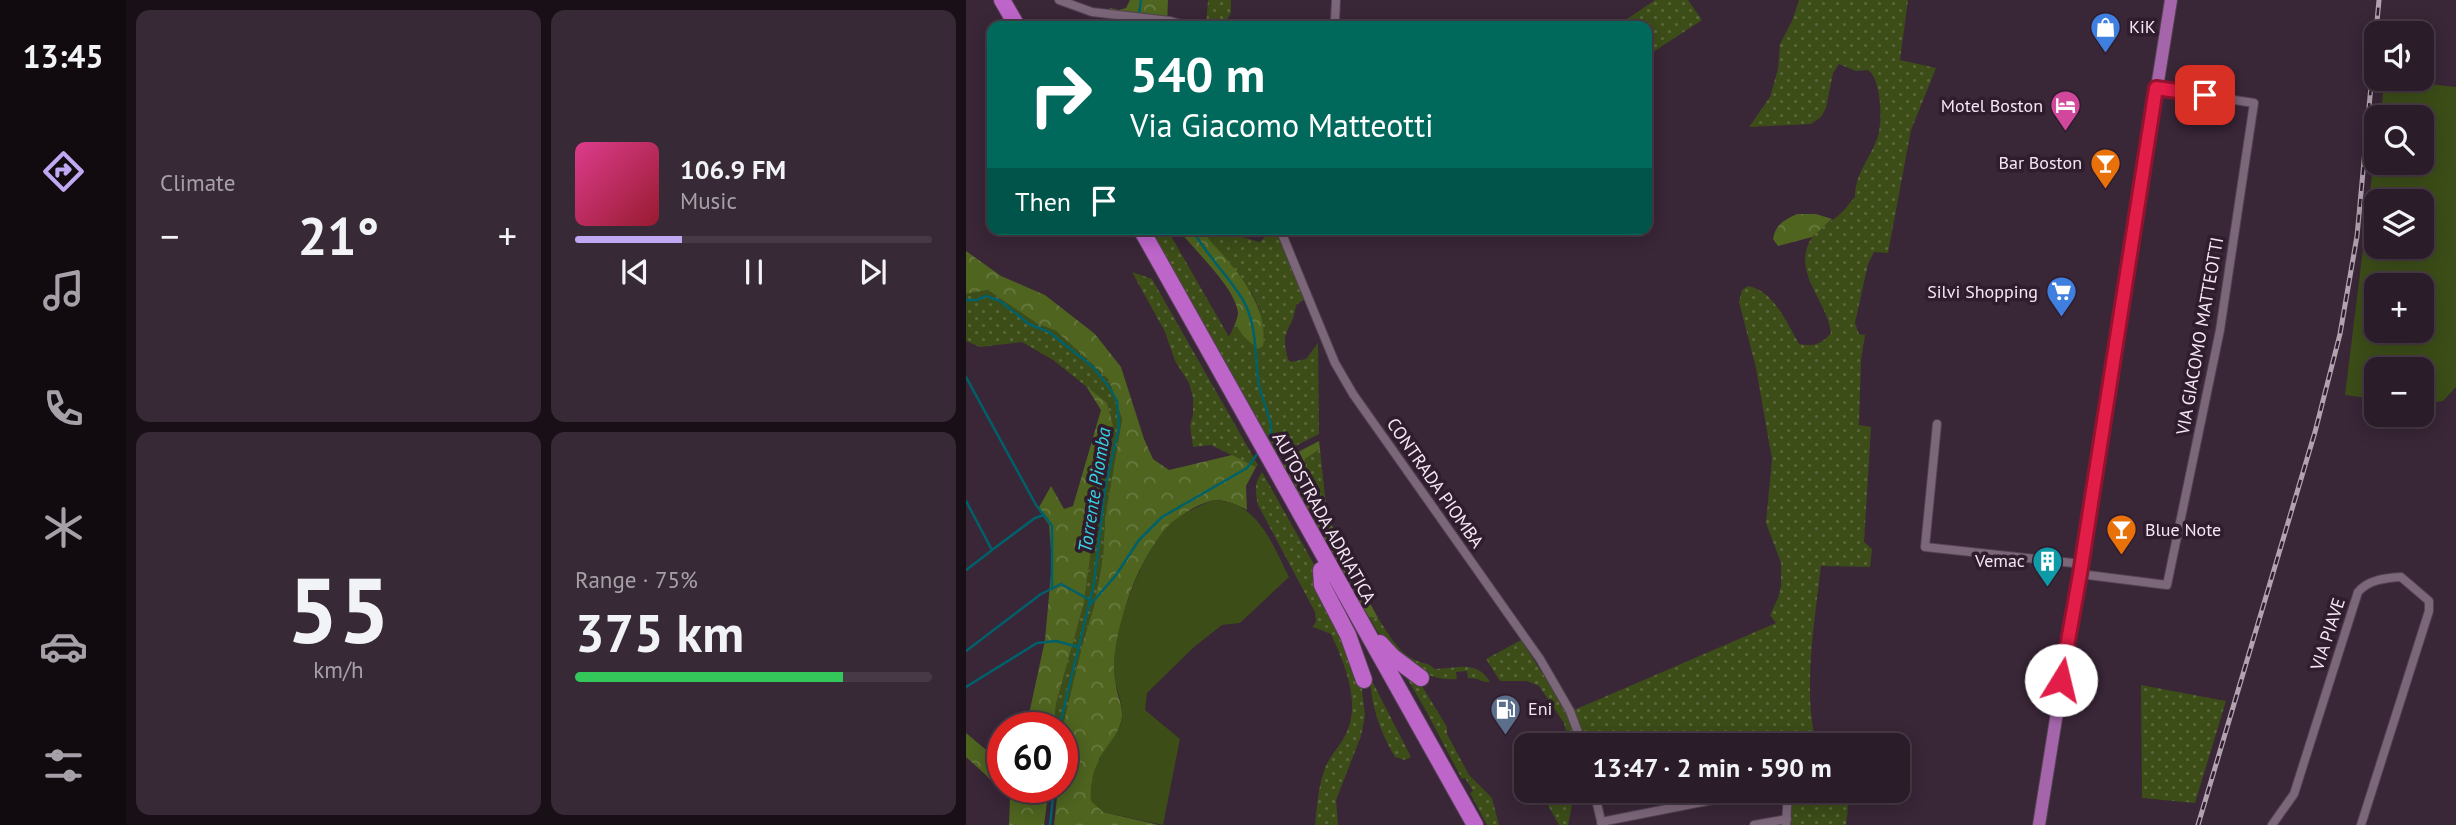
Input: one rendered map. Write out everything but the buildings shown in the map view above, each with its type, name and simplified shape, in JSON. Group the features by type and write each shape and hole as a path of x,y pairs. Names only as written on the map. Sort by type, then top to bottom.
{"highway":[{"path":"1002,0 1014,21"},
{"path":"1013,0 1025,21"},
{"name":"AUTOSTRADA ADRIATICA","path":"1135,235 1284,485 1475,825"},
{"name":"AUTOSTRADA ADRIATICA","path":"1144,235 1286,508 1463,825"},
{"path":"1321,570 1322,585 1348,635 1364,680"},
{"path":"1344,592 1352,596 1392,657 1421,678"}],"main road":[{"path":"2039,825 2171,0"}],"street":[{"path":"1059,0 1092,12 1172,21"},
{"path":"1335,21 1336,0"},
{"name":"VIA GIACOMO MATTEOTTI","path":"2081,569 2167,585 2220,330 2255,103 2156,88"},
{"name":"CONTRADA PIOMBA","path":"1282,235 1335,363 1353,394 1541,659 1570,711 1578,733"},
{"path":"1937,424 1925,547 2081,569"},
{"name":"VIA PIAVE","path":"2272,825 2294,794 2358,592 2364,585 2401,577 2429,601 2429,611 2361,825"},
{"path":"1597,803 1601,824 1701,803"},
{"path":"1754,825 1787,822 1788,803"}],"green space":[{"path":"1130,0 1168,0 1167,21 1113,21 1110,8 1126,8"},
{"path":"1208,0 1231,0 1231,13 1226,21 1206,21"},
{"path":"1655,0 1688,0 1702,20 1652,53 1652,21 1624,21"},
{"path":"1799,0 1908,0 1900,60 1936,68 1911,130 1888,253 1874,252 1868,264 1855,323 1859,334 1865,335 1861,360 1859,425 1871,427 1864,542 1872,549 1870,567 1821,566 1810,672 1814,733 1582,733 1574,710 1776,623 1770,615 1781,586 1781,563 1766,523 1772,459 1756,368 1739,302 1742,290 1748,286 1765,294 1779,309 1799,344 1817,344 1831,333 1808,275 1806,251 1814,235 1842,212 1855,197 1860,174 1877,139 1880,113 1879,92 1873,75 1868,70 1856,71 1839,64 1833,73 1826,108 1821,117 1811,124 1749,127 1770,97 1778,69 1780,44"},
{"path":"2434,85 2456,87 2456,387 2443,401 2434,402 2434,357 2364,357 2364,397 2345,395 2364,241 2364,259 2434,259 2434,189 2370,189 2372,175 2434,175 2434,105 2382,105 2383,91 2434,91"},
{"path":"1797,214 1816,214 1832,219 1812,237 1778,246 1773,239 1778,226"},
{"path":"1153,235 1170,235 1229,337 1235,324 1243,336 1264,339 1259,308 1252,293 1205,235 1235,235 1260,242 1266,235 1278,235 1305,299 1296,305 1286,336 1288,359 1291,362 1306,359 1318,343 1319,434 1276,456"},
{"path":"1183,235 1205,235 1234,268 1260,313 1263,346 1258,349 1243,336 1235,324 1238,313 1235,303 1213,269"},
{"path":"966,251 1001,276 1045,295 1095,334 1121,367 1153,459 1169,470 1232,455 1256,467 1246,486 1247,510 1225,501 1211,501 1192,509 1161,535 1139,572 1124,613 1115,673 1122,708 1121,723 1099,759 1103,812 1159,825 1054,825 1056,803 1078,803 1078,712 1066,712 1094,606 1103,558 1105,518 1122,419 1109,380 1056,331 1036,323 988,290 966,294"},
{"path":"1132,272 1152,279 1258,465 1256,467 1211,445 1193,447 1190,425 1193,397 1189,383 1175,361 1165,332"},
{"path":"988,290 1036,323 1056,331 1109,380 1122,419 1105,518 1103,558 1094,606 1067,712 1055,712 1056,704 1084,603 1102,468 1113,425 1107,403 1053,360 1022,342 980,347 966,341 966,294"},
{"path":"1086,386 1107,403 1113,425 1102,468 1084,603 1055,712 1029,712 1045,640 1052,562 1049,525 1038,509 1051,486 1064,509 1073,506 1101,410"},
{"path":"1319,441 1320,449 1305,459 1302,477 1315,503 1327,515 1378,618 1369,617 1279,462"},
{"path":"1320,449 1326,505 1330,514 1327,515 1307,490 1302,475 1305,459"},
{"path":"1262,472 1320,575 1361,681 1365,716 1361,736 1336,800 1338,825 1315,825 1324,771 1346,734 1351,717 1351,692 1331,634 1313,627 1316,621 1315,612 1258,505 1256,488"},
{"path":"1213,500 1232,503 1244,509 1261,525 1289,577 1240,623 1222,625 1194,647 1147,693 1145,710 1180,739 1163,825 1103,812 1091,801 1091,785 1097,765 1118,730 1122,718 1122,706 1114,677 1115,655 1130,595 1147,556 1167,527 1182,515"},
{"path":"1369,617 1378,618 1394,642 1409,657 1435,669 1473,668 1485,675 1490,682 1468,678 1467,671 1456,672 1457,679 1443,679 1417,669 1394,651"},
{"path":"1521,640 1566,710 1573,733 1566,733 1564,723 1539,686 1527,681 1500,681 1486,659"},
{"path":"1398,663 1417,678 1447,727 1447,734 1469,775 1492,798 1499,825 1487,825 1470,793 1473,791 1465,778 1462,779"},
{"path":"1370,677 1411,757 1405,760 1395,757 1385,738 1374,708"},
{"path":"2141,685 2226,701 2195,803 2142,798"},
{"path":"966,733 987,751 987,776 966,757"},
{"path":"1010,803 1047,803 1044,825 1009,825"},
{"path":"1547,803 1572,803 1568,825 1559,825"},
{"path":"1791,803 1849,803 1846,825 1790,825"}],"waterway":[{"path":"1139,14 1141,0"},
{"path":"1196,235 1248,310 1259,385 1271,427 1266,442"},
{"name":"Torrente Piomba","path":"966,300 977,300 986,296 1000,301 1029,324 1049,332 1093,367 1117,401 1119,427 1105,488 1094,584 1063,712"},
{"path":"966,377 1043,514"},
{"path":"1090,605 1116,575 1139,540 1162,517 1247,468 1258,453"},
{"path":"966,501 992,550 1035,518 1044,515 1052,526 1052,589"},
{"path":"966,570 991,551"},
{"path":"966,651 1041,594 1061,584 1090,600"},
{"path":"966,687 1037,643 1056,641 1078,647"},
{"name":"Torrente Piomba","path":"1050,825 1052,803"}],"railway":[{"path":"2198,825 2315,432 2340,334 2357,236 2379,0"}],"place":[{"name":"KiK","path":"2106,54"},
{"name":"Motel Boston","path":"2066,133"},
{"name":"Bar Boston","path":"2105,190"},
{"name":"Silvi Shopping","path":"2061,319"},
{"name":"Blue Note","path":"2122,557"},
{"name":"Vemac","path":"2048,588"},
{"name":"Eni","path":"1505,736"}],"route":[{"path":"2061,680 2156,88 2205,95"}]}
